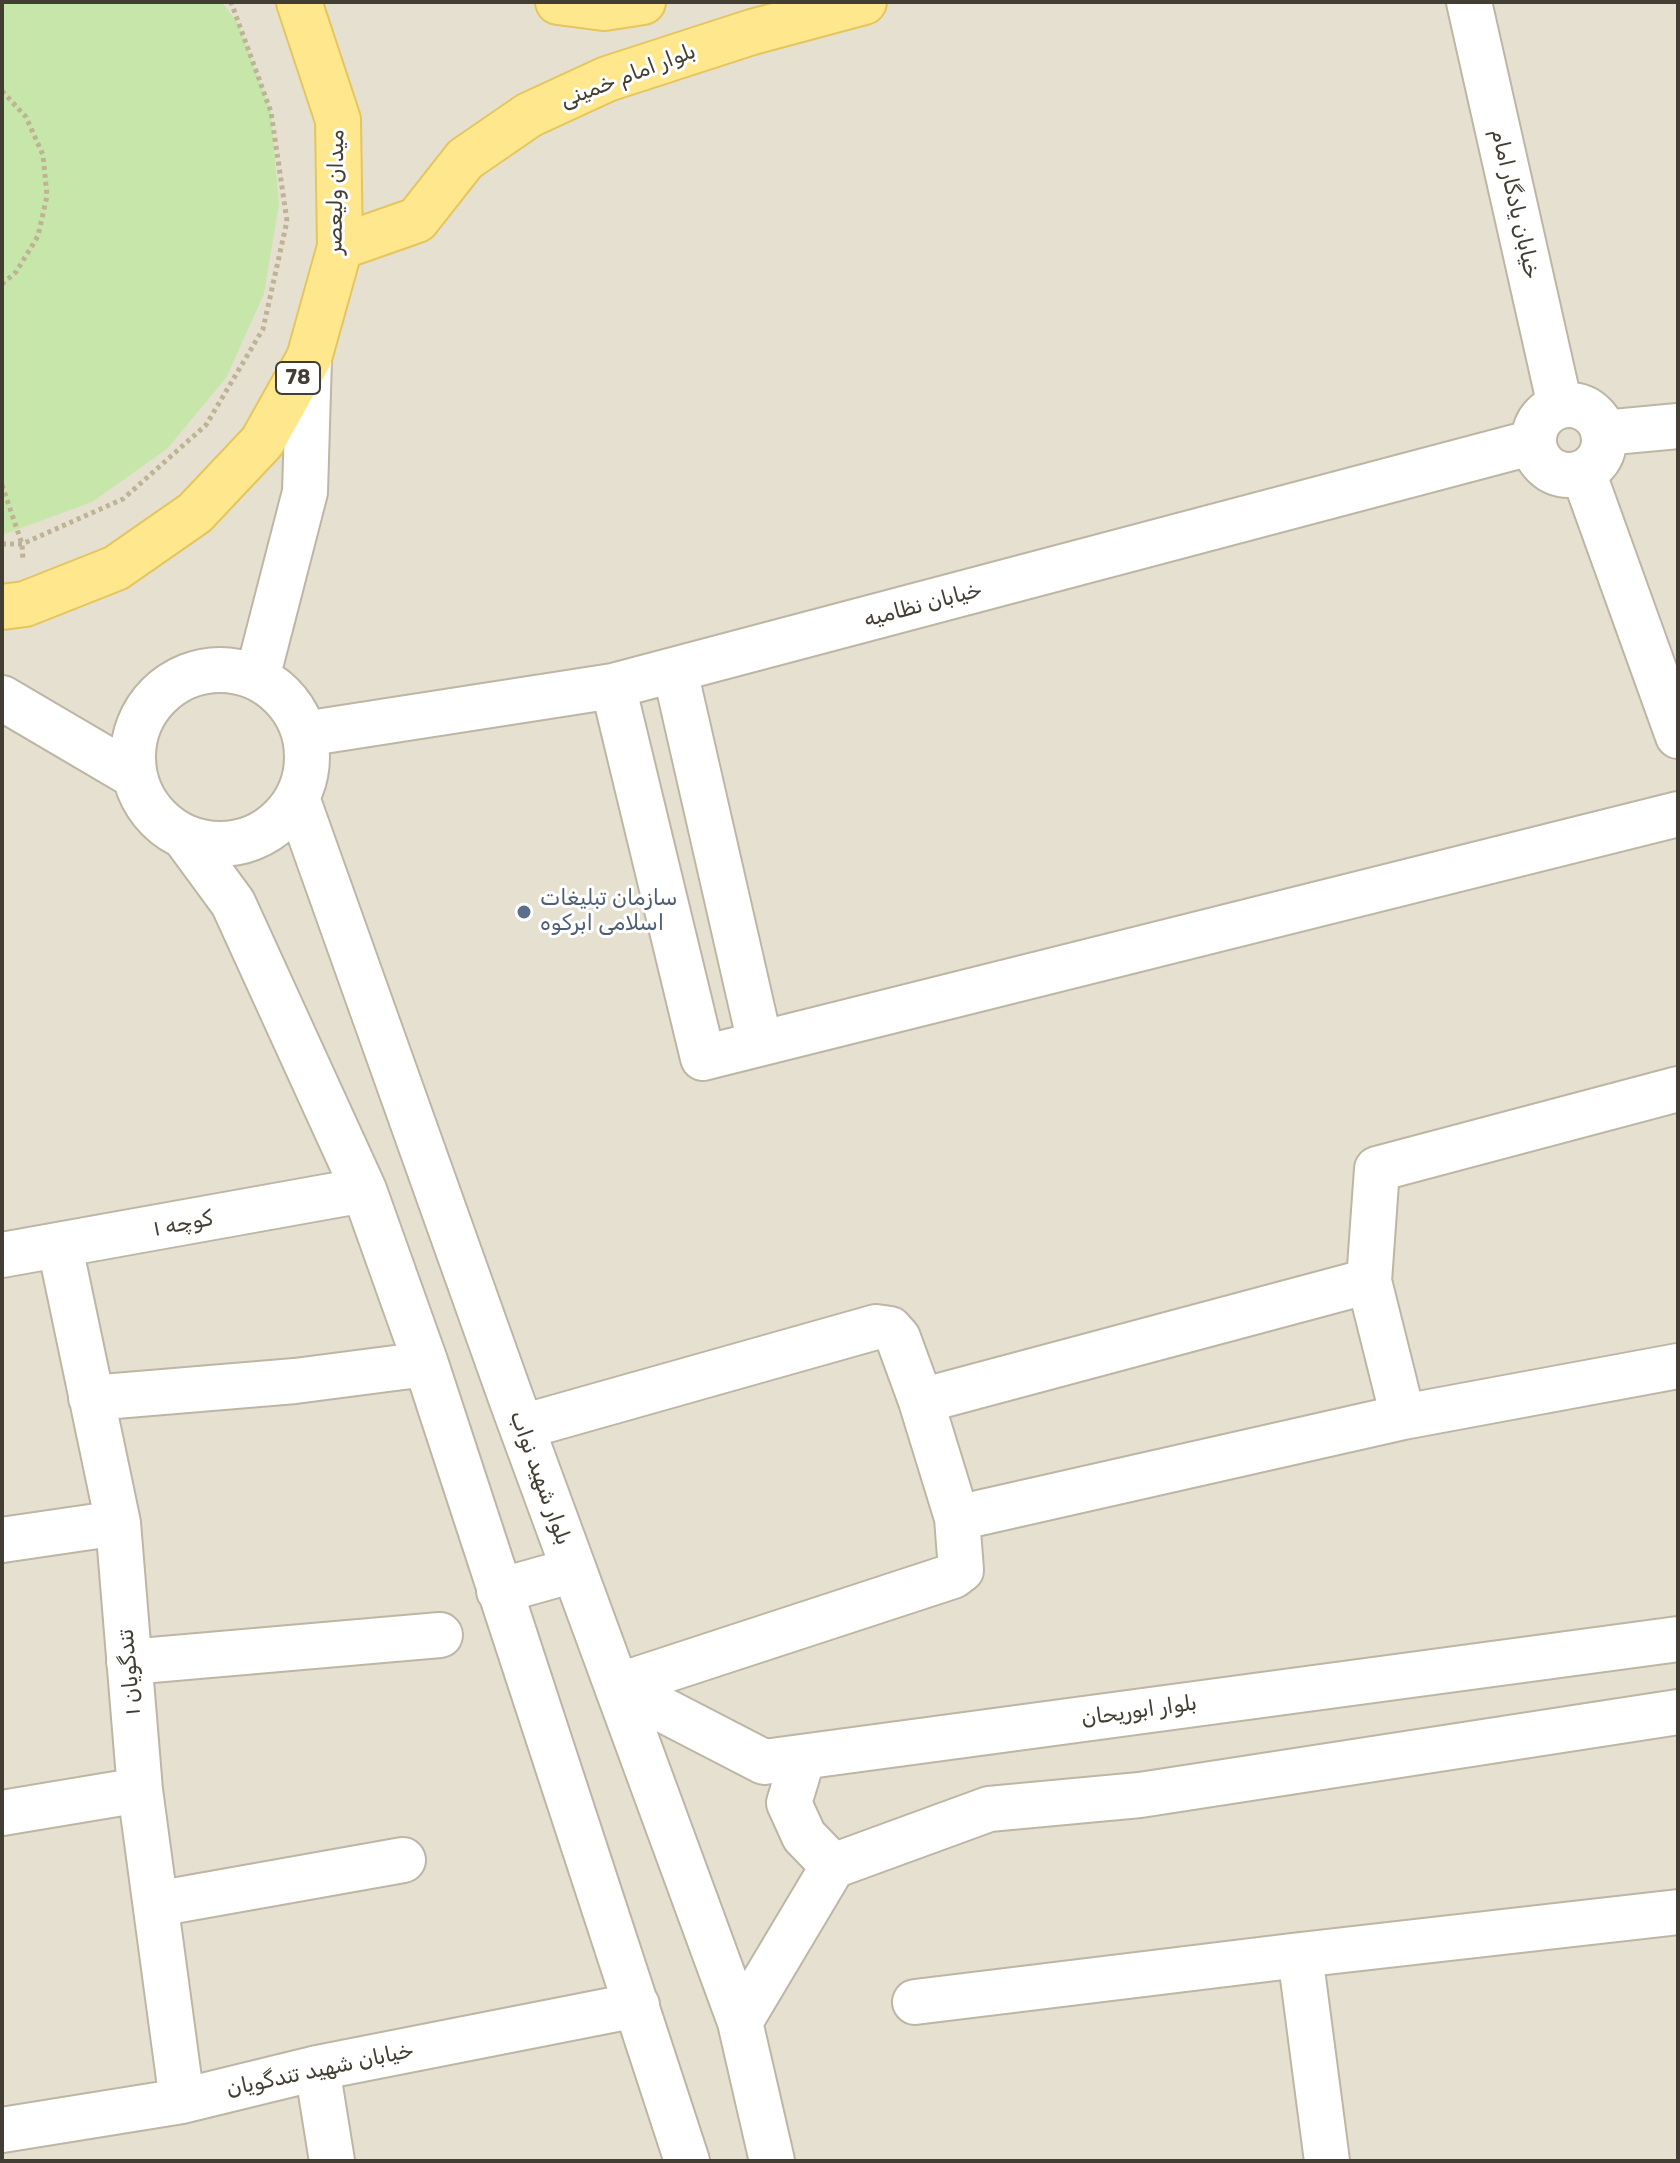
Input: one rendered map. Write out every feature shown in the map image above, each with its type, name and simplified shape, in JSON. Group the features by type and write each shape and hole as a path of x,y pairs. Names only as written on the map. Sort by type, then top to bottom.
{"main road":[{"name":"میدان ولیعصر","path":"14,606 116,568 195,513 262,442 309,358 340,247 338,120 299,2"},
{"path":"558,2 604,8 643,2"},
{"name":"بلوار امام خمینی","path":"340,247 417,220 465,159 529,115 607,79 752,32 864,2"}],"street":[{"name":"خیابان یادگار امام","path":"1469,2 1560,406"},
{"path":"257,678 305,492 309,358"},
{"path":"1560,406 1583,408 1599,423 1603,433 1604,445 1600,456 1593,466 1583,472 1562,475 1551,470 1536,453 1535,430 1541,419 1560,406"},
{"path":"1603,433 1678,426"},
{"name":"خیابان نظامیه","path":"304,734 613,686 1534,442"},
{"path":"1583,472 1678,736"},
{"path":"186,839 218,845 250,840 277,824 297,798 306,767 304,734 292,707 282,695 257,678 226,669 194,673 165,688 143,712 132,742 133,775 151,814 186,839 233,903 364,1190 426,1364 687,2161"},
{"path":"675,671 760,1043"},
{"path":"613,686 703,1058 1678,814"},
{"path":"2,698 133,775"},
{"name":"بلوار شهید نواب","path":"297,798 522,1427 740,2022 772,2161"},
{"path":"659,883 718,867"},
{"path":"1403,1417 1369,1281 1377,1169 1678,1089"},
{"name":"کوچه ۱","path":"2,1255 364,1190"},
{"name":"تندگویان ۱","path":"60,1247 118,1523 140,1790 182,2101"},
{"path":"921,1401 1369,1281"},
{"path":"522,1427 876,1327 890,1329 898,1338 957,1518 961,1570 953,1576 617,1686"},
{"path":"91,1398 295,1381 426,1364"},
{"path":"957,1518 1403,1417 1678,1366"},
{"path":"2,1540 118,1523"},
{"path":"499,1591 574,1570"},
{"path":"129,1662 440,1635"},
{"name":"بلوار ابوریحان","path":"617,1686 764,1762 1678,1639"},
{"path":"740,2022 833,1866 989,1809 1140,1795 1678,1712"},
{"path":"803,1757 789,1803 804,1836 833,1866"},
{"path":"2,1813 140,1790"},
{"path":"156,1904 403,1860"},
{"path":"915,2002 1678,1912"},
{"path":"1300,1955 1327,2161"},
{"name":"خیابان شهید تندگویان","path":"2,2130 182,2101 317,2068 637,2005"},
{"path":"317,2068 332,2161"}],"path":[{"path":"2,544 22,544 123,499 206,425 263,329 287,221 271,112 231,2"},
{"path":"2,91 26,117 43,155 47,196 38,236 16,272 2,284"},
{"path":"2,485 22,544 14,606"}],"shaded area":[{"path":"2,2 1678,2 1678,2161 2,2161"}],"green space":[{"path":"2,2 222,2 239,25 271,112 279,204 264,294 226,378 167,449 92,502 2,535"}],"place":[{"name":"سازمان تبلیغات اسلامی ابرکوه","path":"524,912"}]}
